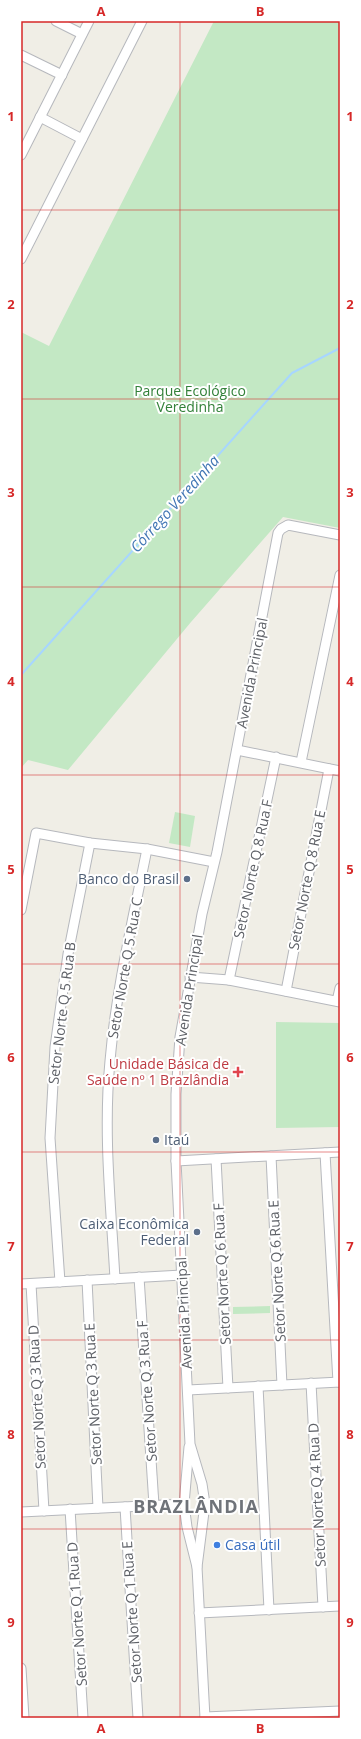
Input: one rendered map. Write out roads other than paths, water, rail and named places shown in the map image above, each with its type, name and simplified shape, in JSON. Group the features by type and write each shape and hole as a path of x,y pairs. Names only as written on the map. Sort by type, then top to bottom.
{"street":[{"path":"56,21 82,34"},
{"path":"21,155 89,21"},
{"path":"21,258 142,21"},
{"path":"21,55 62,75"},
{"path":"40,117 82,139"},
{"name":"Avenida Principal","path":"197,1567 205,1504 202,1484 190,1444 176,1161 176,1094 180,1037 202,914 237,750 278,533 281,528 288,525 340,535"},
{"path":"301,762 340,575"},
{"path":"237,750 340,771"},
{"name":"Setor Norte Q 8 Rua F","path":"229,980 276,758"},
{"name":"Setor Norte Q 8 Rua E","path":"286,991 329,769"},
{"path":"21,910 36,833 90,842 147,849 214,862"},
{"name":"Setor Norte Q 5 Rua B","path":"60,1282 50,1138 54,1047 68,954 90,842"},
{"name":"Setor Norte Q 5 Rua C","path":"115,1279 107,1139 110,1061 120,984 147,849"},
{"path":"190,977 229,980 339,1002 340,988"},
{"path":"176,1161 340,1152"},
{"path":"188,1390 339,1382 325,1153"},
{"name":"Setor Norte Q 6 Rua E","path":"271,1156 282,1385"},
{"name":"Setor Norte Q 6 Rua F","path":"216,1159 228,1388"},
{"path":"21,1284 182,1275"},
{"name":"Setor Norte Q 3 Rua F","path":"140,1277 154,1505"},
{"name":"Setor Norte Q 3 Rua E","path":"87,1280 98,1508"},
{"name":"Setor Norte Q 3 Rua D","path":"31,1284 44,1511"},
{"name":"Setor Norte Q 4 Rua D","path":"311,1383 324,1607"},
{"path":"258,1386 269,1610"},
{"path":"190,1444 184,1486 184,1504 187,1527 197,1567 205,1717 327,1715 340,1711"},
{"path":"184,1486 189,1481 193,1480 196,1480 202,1484"},
{"path":"21,1512 184,1504"},
{"name":"Setor Norte Q 1 Rua E","path":"125,1507 138,1718"},
{"name":"Setor Norte Q 1 Rua D","path":"70,1509 83,1718"},
{"path":"187,1527 196,1531 203,1526"},
{"path":"199,1613 340,1606"},
{"path":"21,1668 24,1718"}],"waterway":[{"name":"Córrego Veredinha","path":"21,675 292,373 340,348"}],"place":[{"name":"Banco do Brasil","path":"187,879"},
{"name":"Unidade Básica de Saúde nº 1 Brazlândia","path":"238,1072"},
{"name":"Itaú","path":"156,1140"},
{"name":"Caixa Econômica Federal","path":"197,1232"},
{"name":"Casa útil","path":"217,1545"}],"district":[{"name":"BRAZLÂNDIA","path":"196,1507"}],"park label":[{"name":"Parque Ecológico Veredinha","path":"190,400"}]}
